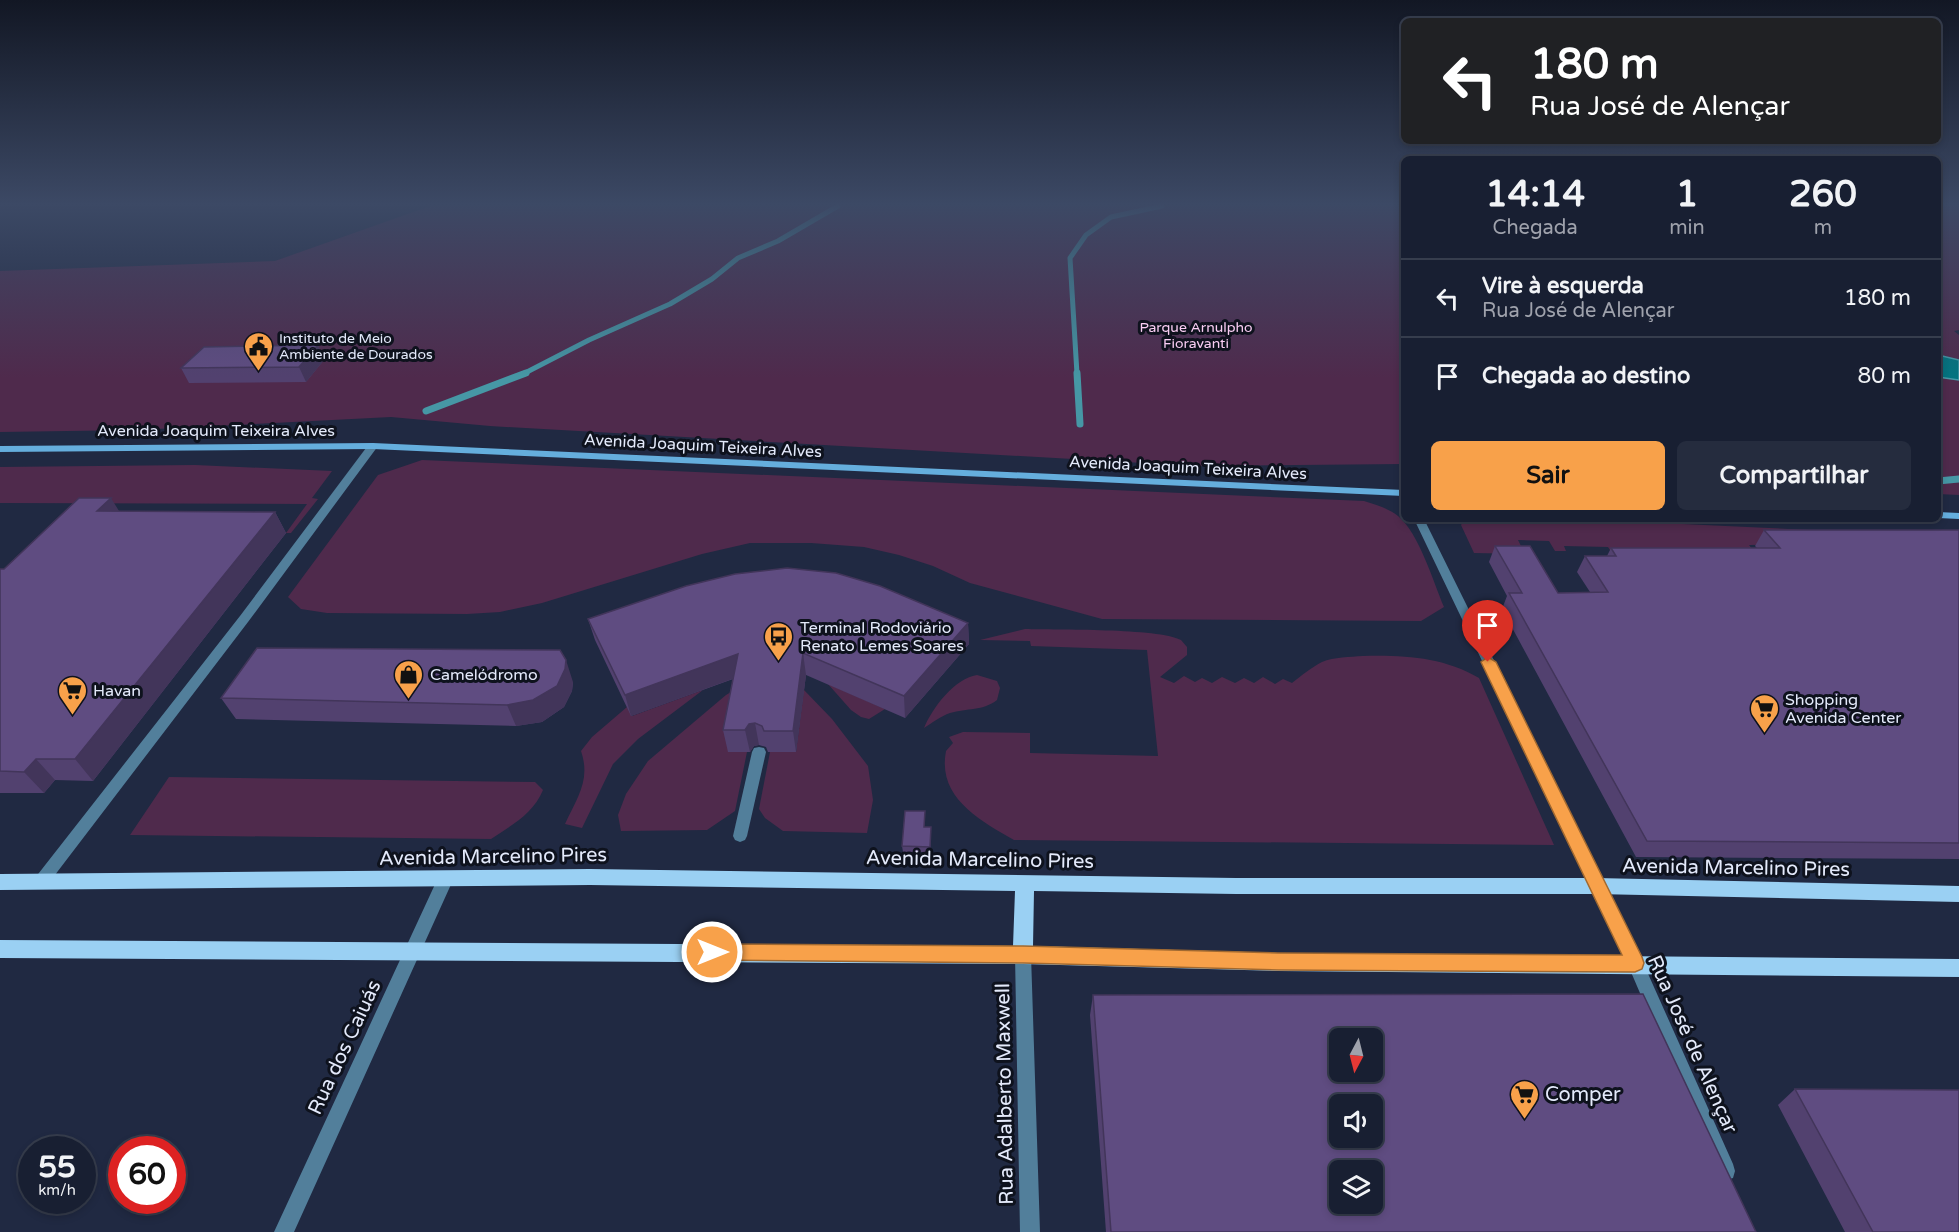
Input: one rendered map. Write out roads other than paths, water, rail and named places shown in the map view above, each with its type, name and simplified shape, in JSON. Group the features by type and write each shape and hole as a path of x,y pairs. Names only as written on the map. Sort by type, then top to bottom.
{"main road":[{"name":"Avenida Joaquim Teixeira Alves","path":"0,449 373,446 1401,493"},
{"path":"1941,515 1959,516"},
{"name":"Avenida Marcelino Pires","path":"0,882 602,878 1236,886 1596,886 1959,894"},
{"path":"1023,955 1025,883"},
{"path":"0,949 1023,955 1278,962 1635,963 1959,968"}],"street":[{"path":"40,883 244,619 373,446"},
{"name":"Rua José de Alençar","path":"1420,522 1635,963 1735,1190"},
{"path":"740,836 759,752"},
{"name":"Rua dos Caiuás","path":"284,1232 445,879"},
{"name":"Rua Adalberto Maxwell","path":"1023,955 1029,1232"}],"waterway":[{"path":"523,374 589,340 670,304 712,279 731,263"},
{"path":"1070,263 1077,374"},
{"path":"426,411 526,373"},
{"path":"1077,373 1080,424"},
{"path":"1941,481 1959,479"}],"place":[{"name":"Instituto de Meio Ambiente de Dourados","path":"258,372"},
{"name":"Terminal Rodoviário Renato Lemes Soares","path":"779,662"},
{"name":"Camelódromo","path":"409,700"},
{"name":"Havan","path":"72,716"},
{"name":"Shopping Avenida Center","path":"1764,734"},
{"name":"Comper","path":"1524,1120"}],"park label":[{"name":"Parque Arnulpho Fioravanti","path":"1196,336"}]}
